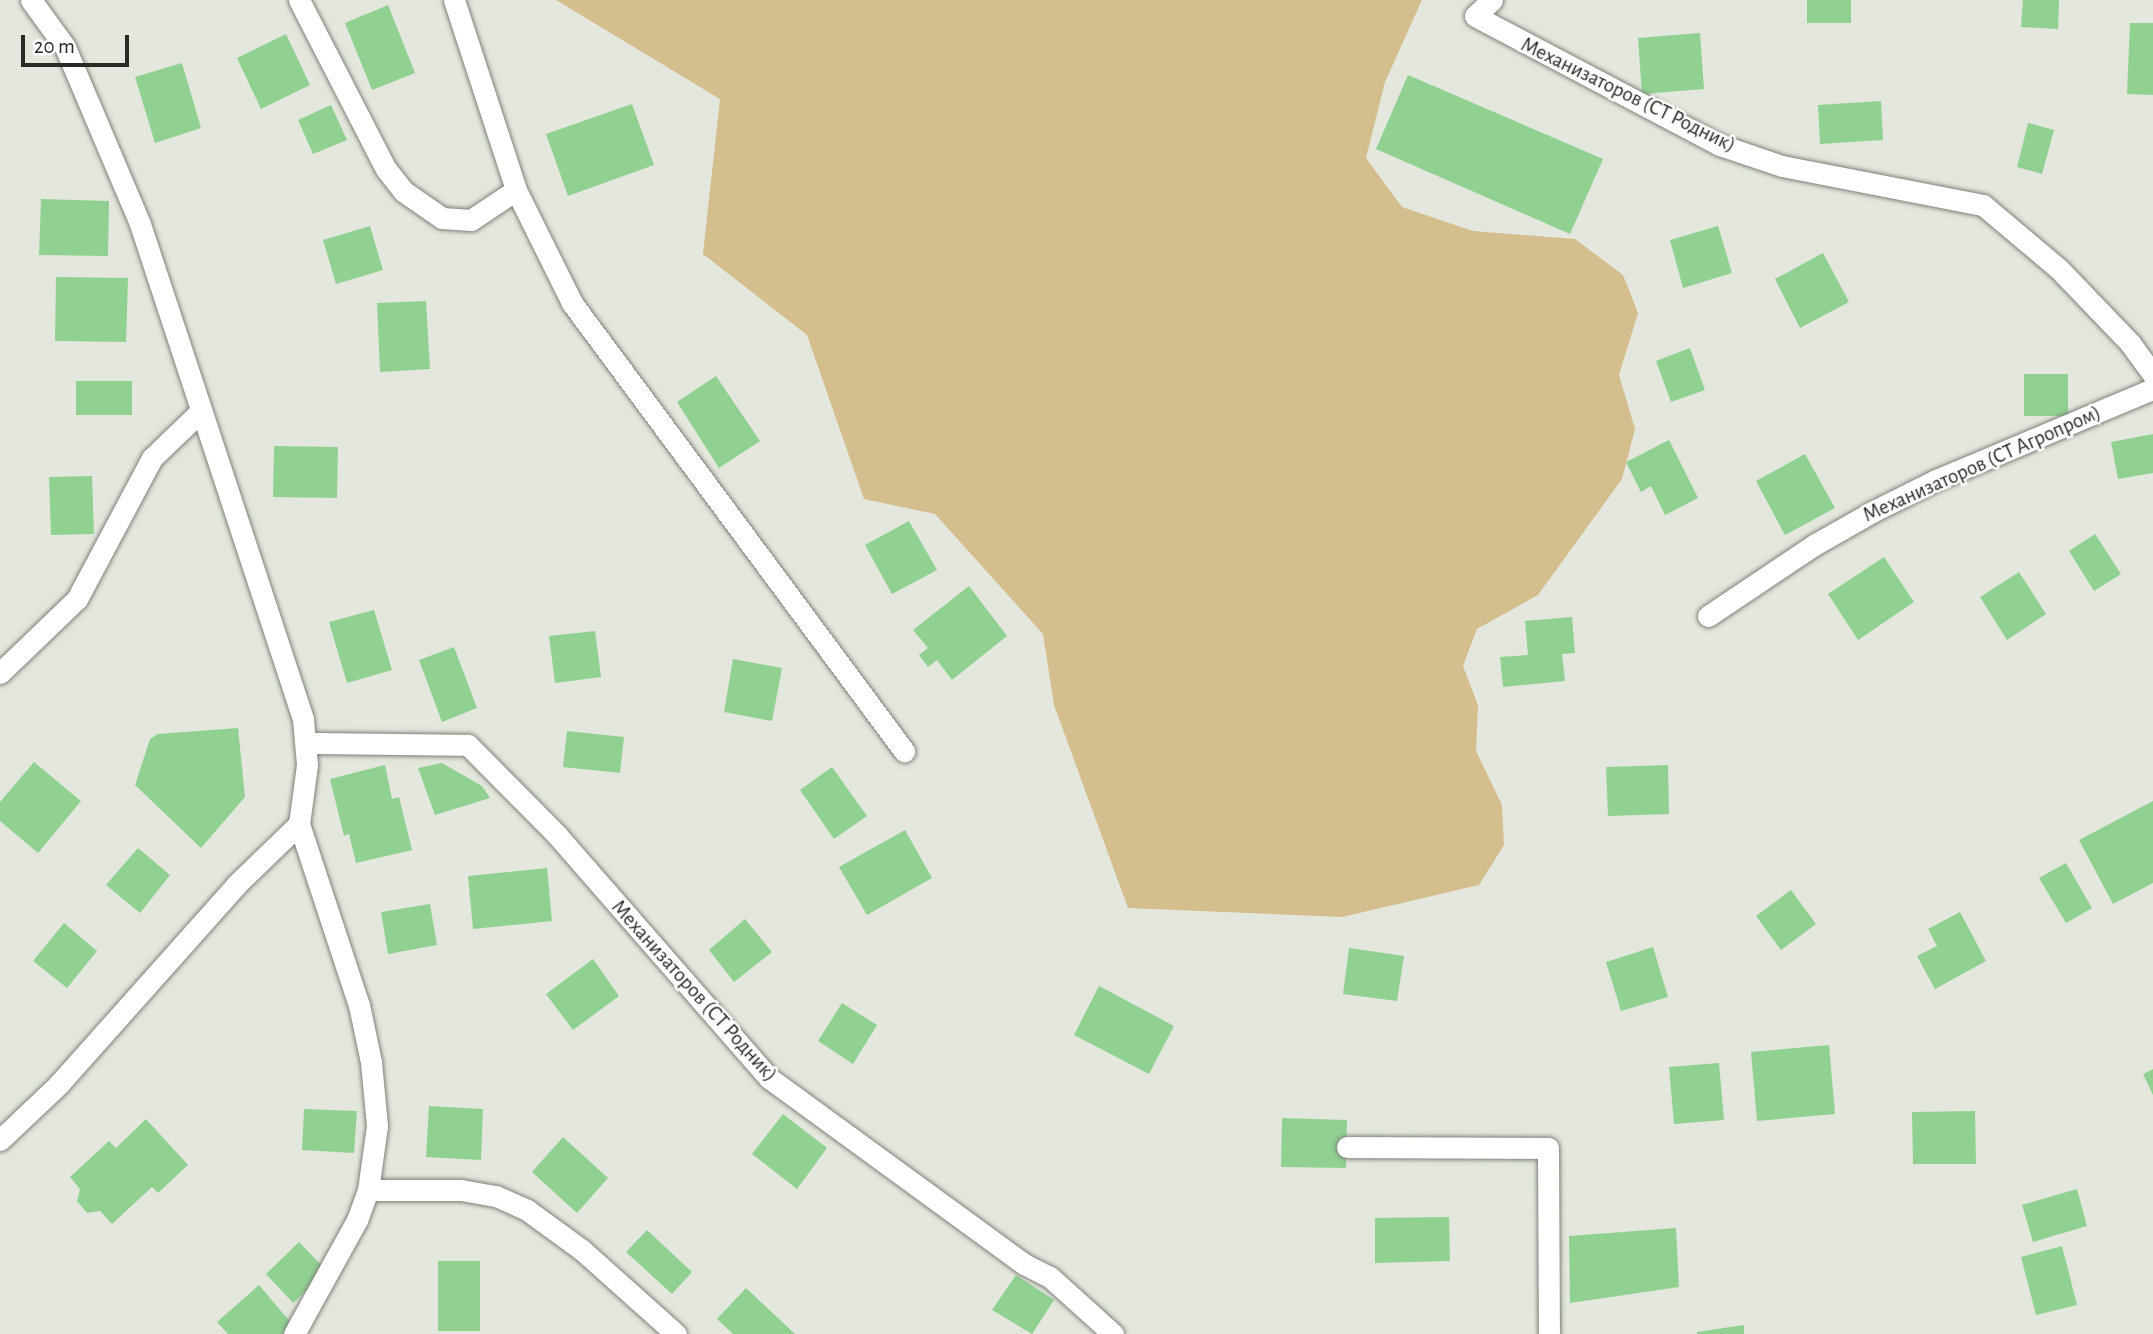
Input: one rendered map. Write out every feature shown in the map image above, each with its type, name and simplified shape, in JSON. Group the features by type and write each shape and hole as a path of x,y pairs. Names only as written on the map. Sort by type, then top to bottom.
{"lane":[{"path":"31,0 65,47 140,224 303,719 307,743 299,824 359,1005 371,1062 377,1126 368,1190 357,1220 293,1334"},
{"path":"299,0 386,169 421,207 442,218 471,220 516,190"},
{"path":"454,0 516,190 572,303 904,751"},
{"name":"Механизаторов (СТ Родник)","path":"1492,0 1475,16 1720,145 1782,166 1983,205 2059,269 2130,343 2153,375"},
{"name":"Механизаторов (СТ Агропром)","path":"1708,616 1814,545 1872,512 1936,480 2153,389"},
{"path":"0,673 77,599 152,458 201,411"},
{"name":"Механизаторов (СТ Родник)","path":"307,743 468,745 557,835 769,1078 1024,1264 1050,1277 1113,1334"},
{"path":"0,1140 59,1084 237,884 299,824"},
{"path":"1347,1147 1548,1148 1549,1334"},
{"path":"368,1190 461,1190 496,1196 527,1210 582,1250 676,1334"}],"shaded area":[{"path":"556,0 1422,0 1385,82 1366,158 1402,207 1473,231 1575,239 1623,275 1638,313 1619,375 1635,429 1622,479 1538,595 1477,629 1463,666 1478,705 1476,751 1502,805 1504,845 1479,885 1342,917 1128,908 1054,705 1043,634 935,514 864,499 807,335 703,254 720,99"}],"building":[{"path":"1807,0 1851,0 1851,23 1807,23"},
{"path":"2023,0 2059,0 2058,29 2021,27"},
{"path":"388,5 415,73 372,90 345,23"},
{"path":"2130,23 2153,23 2153,95 2127,94"},
{"path":"1700,33 1704,89 1642,94 1638,38"},
{"path":"286,34 310,85 261,109 237,58"},
{"path":"182,63 201,128 155,143 135,77"},
{"path":"1408,75 1603,159 1570,234 1376,149"},
{"path":"1881,101 1883,140 1820,144 1818,105"},
{"path":"632,104 654,165 568,196 546,134"},
{"path":"331,105 347,140 313,154 298,120"},
{"path":"2028,123 2054,130 2042,174 2017,167"},
{"path":"41,199 109,201 108,256 39,255"},
{"path":"370,226 383,270 336,284 323,240"},
{"path":"1718,226 1732,273 1683,288 1670,240"},
{"path":"1823,253 1849,302 1800,328 1775,279"},
{"path":"56,277 128,278 126,342 55,341"},
{"path":"426,301 430,369 380,372 377,303"},
{"path":"1690,348 1705,390 1671,402 1656,361"},
{"path":"2024,374 2068,374 2068,416 2024,416"},
{"path":"716,376 760,441 719,468 677,402"},
{"path":"76,381 132,381 132,415 76,415"},
{"path":"2153,434 2153,473 2118,479 2111,442"},
{"path":"1669,440 1698,498 1665,515 1651,486 1641,492 1626,462"},
{"path":"274,446 338,447 337,498 273,497"},
{"path":"1805,454 1835,508 1785,535 1756,481"},
{"path":"92,476 94,534 51,535 49,477"},
{"path":"909,521 937,570 892,594 865,545"},
{"path":"2095,534 2121,574 2094,591 2069,551"},
{"path":"1884,557 1914,602 1858,640 1828,594"},
{"path":"2019,572 2046,614 2007,640 1980,597"},
{"path":"969,586 1007,636 952,680 937,660 928,667 919,655 928,648 913,630"},
{"path":"374,610 392,670 347,683 329,622"},
{"path":"1572,617 1575,653 1562,654 1565,681 1503,687 1500,657 1528,655 1525,621"},
{"path":"595,631 601,677 555,683 549,636"},
{"path":"454,647 477,708 442,722 419,660"},
{"path":"733,659 782,668 772,721 724,712"},
{"path":"238,728 245,797 201,848 135,785 150,739 158,734"},
{"path":"567,731 624,737 620,773 563,767"},
{"path":"34,762 81,801 38,853 0,821 0,802"},
{"path":"442,763 482,786 490,798 435,815 418,768"},
{"path":"385,765 392,799 399,797 412,850 356,863 349,834 344,836 330,779"},
{"path":"1668,765 1669,814 1608,816 1606,767"},
{"path":"832,767 867,816 834,839 800,790"},
{"path":"2153,801 2153,883 2113,904 2079,840"},
{"path":"905,830 932,878 867,915 839,867"},
{"path":"138,848 170,875 140,913 106,885"},
{"path":"2066,863 2092,908 2066,923 2039,878"},
{"path":"547,868 552,921 473,929 468,876"},
{"path":"1791,890 1816,924 1781,950 1756,916"},
{"path":"430,904 437,945 388,954 381,912"},
{"path":"1960,912 1986,961 1935,989 1917,956 1937,946 1928,929"},
{"path":"745,919 772,952 734,982 709,950"},
{"path":"64,923 97,951 67,988 33,961"},
{"path":"1653,947 1668,997 1621,1011 1606,962"},
{"path":"1349,948 1404,956 1397,1001 1343,994"},
{"path":"593,959 619,996 573,1030 546,994"},
{"path":"1099,986 1174,1026 1149,1074 1074,1035"},
{"path":"842,1003 877,1025 853,1064 818,1041"},
{"path":"1829,1045 1835,1114 1757,1121 1751,1052"},
{"path":"1719,1063 1724,1120 1674,1124 1669,1067"},
{"path":"2153,1069 2153,1095 2143,1074"},
{"path":"429,1106 483,1109 481,1160 426,1157"},
{"path":"304,1109 357,1111 354,1153 302,1150"},
{"path":"1975,1111 1976,1164 1913,1164 1912,1112"},
{"path":"783,1114 827,1148 797,1189 752,1154"},
{"path":"1282,1118 1347,1120 1346,1168 1281,1167"},
{"path":"146,1119 188,1165 158,1193 152,1187 112,1224 100,1211 87,1213 77,1201 80,1189 70,1177 109,1141 116,1148"},
{"path":"563,1137 608,1178 577,1213 532,1172"},
{"path":"2077,1189 2087,1226 2033,1242 2022,1205"},
{"path":"1449,1217 1450,1261 1375,1263 1375,1218"},
{"path":"1676,1228 1679,1287 1570,1303 1569,1236"},
{"path":"647,1230 692,1272 672,1294 626,1252"},
{"path":"299,1242 327,1271 293,1303 266,1274"},
{"path":"2062,1246 2077,1305 2036,1315 2021,1257"},
{"path":"438,1261 480,1261 480,1331 438,1331"},
{"path":"1016,1275 1054,1300 1032,1334 992,1310"},
{"path":"259,1285 293,1325 283,1334 228,1334 217,1322"},
{"path":"746,1288 795,1334 733,1334 717,1319"},
{"path":"1744,1325 1744,1334 1697,1334 1697,1332"}]}
